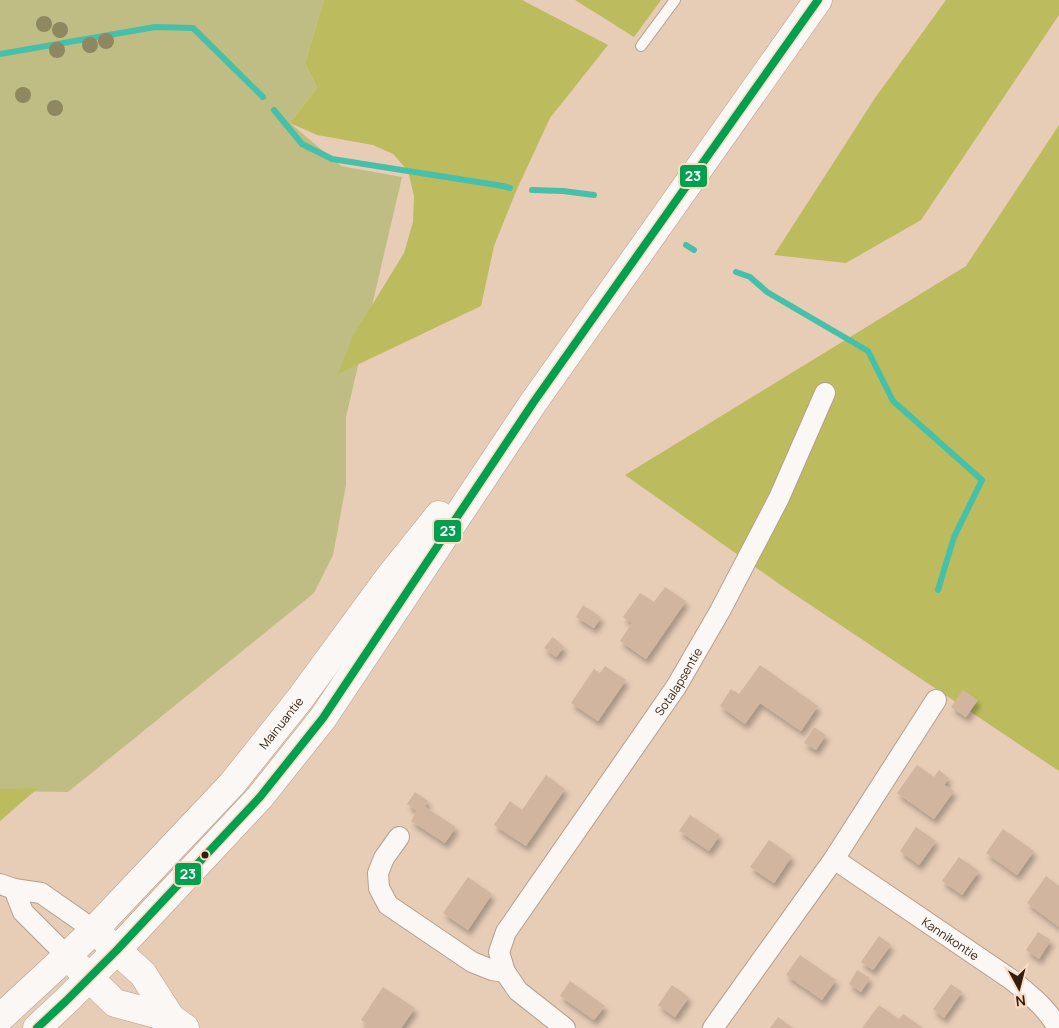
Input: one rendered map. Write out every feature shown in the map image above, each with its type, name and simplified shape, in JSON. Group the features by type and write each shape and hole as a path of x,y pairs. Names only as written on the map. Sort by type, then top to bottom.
{"main road":[{"name":"Mainuantie","path":"37,1028 117,950 260,797 323,718 533,403 818,0"},
{"name":"Mainuantie","path":"0,1018 94,930 232,784 300,700 390,576 533,403"},
{"path":"94,930 143,974 178,1023"},
{"path":"67,956 115,1003 178,1023"}],"street":[{"name":"Sotalapsentie","path":"505,972 500,952 506,932 676,687 720,612 779,498 825,394"},
{"path":"713,1028 834,859 936,700"},
{"path":"399,837 384,858 378,873 379,888 388,904 472,962 492,970 505,972 518,991 565,1028"},
{"name":"Kannikontie","path":"834,859 1012,980 1038,1001 1052,1017 1058,1028"},
{"path":"7,887 41,893 94,930"},
{"path":"7,887 23,912 67,956"}],"lane":[{"path":"641,46 675,0"}],"shaded area":[{"path":"0,0 324,0 305,63 317,88 290,123 341,166 402,177 346,417 346,485 333,555 314,593 68,792 0,791"},
{"path":"324,0 522,0 608,45 550,118 517,189 494,246 481,306 338,374 353,336 404,253 413,222 414,196 408,171 393,154 373,145 317,135 290,123 317,88 305,63"},
{"path":"575,0 661,0 634,37"},
{"path":"946,0 1059,0 1059,15 921,220 846,263 774,255 875,98"},
{"path":"1059,125 1059,771 785,588 625,475 966,266"},
{"path":"38,788 0,821 0,789"}],"building":[{"path":"665,587 686,601 646,659 620,641 632,623 623,617 640,593 654,602"},
{"path":"583,605 601,617 594,628 576,617"},
{"path":"553,637 564,647 556,657 544,648"},
{"path":"760,665 818,706 801,731 760,703 745,724 720,706 731,689 739,694"},
{"path":"605,666 626,680 598,721 571,703 594,669 600,673"},
{"path":"963,690 978,700 966,717 951,707"},
{"path":"814,727 826,735 816,750 804,743"},
{"path":"917,765 934,777 939,770 949,778 944,785 954,791 934,819 897,793"},
{"path":"546,775 565,789 526,846 494,825 510,801 522,810"},
{"path":"415,792 428,801 425,807 456,827 445,843 411,821 417,811 407,804"},
{"path":"690,815 720,835 709,851 679,831"},
{"path":"916,827 936,841 919,865 900,851"},
{"path":"1003,829 1034,851 1017,875 986,853"},
{"path":"769,840 792,856 774,883 750,867"},
{"path":"959,857 979,871 962,895 942,881"},
{"path":"1046,876 1059,886 1059,927 1027,903"},
{"path":"468,877 492,894 468,930 443,913"},
{"path":"1038,932 1051,940 1039,959 1026,950"},
{"path":"879,936 891,945 873,970 861,962"},
{"path":"800,955 836,980 822,1000 786,975"},
{"path":"857,970 870,978 861,992 849,984"},
{"path":"570,981 605,1006 594,1020 560,996"},
{"path":"951,984 962,992 944,1018 933,1009"},
{"path":"672,985 689,997 675,1017 658,1005"},
{"path":"383,987 415,1008 401,1028 364,1028 367,1024 361,1020"},
{"path":"879,1005 899,1019 903,1014 923,1028 862,1028"},
{"path":"778,1017 793,1028 770,1028"}],"waterway":[{"path":"0,54 155,27 193,28 263,97"},
{"path":"274,110 302,144 332,159 510,188"},
{"path":"532,190 594,195"},
{"path":"686,245 694,250"},
{"path":"736,272 750,277 767,292 868,351 893,401 982,480 954,537 938,590"}],"transit line":[{"name":"23","path":"37,1028 117,950 260,797 323,718 533,403 818,0"}]}
